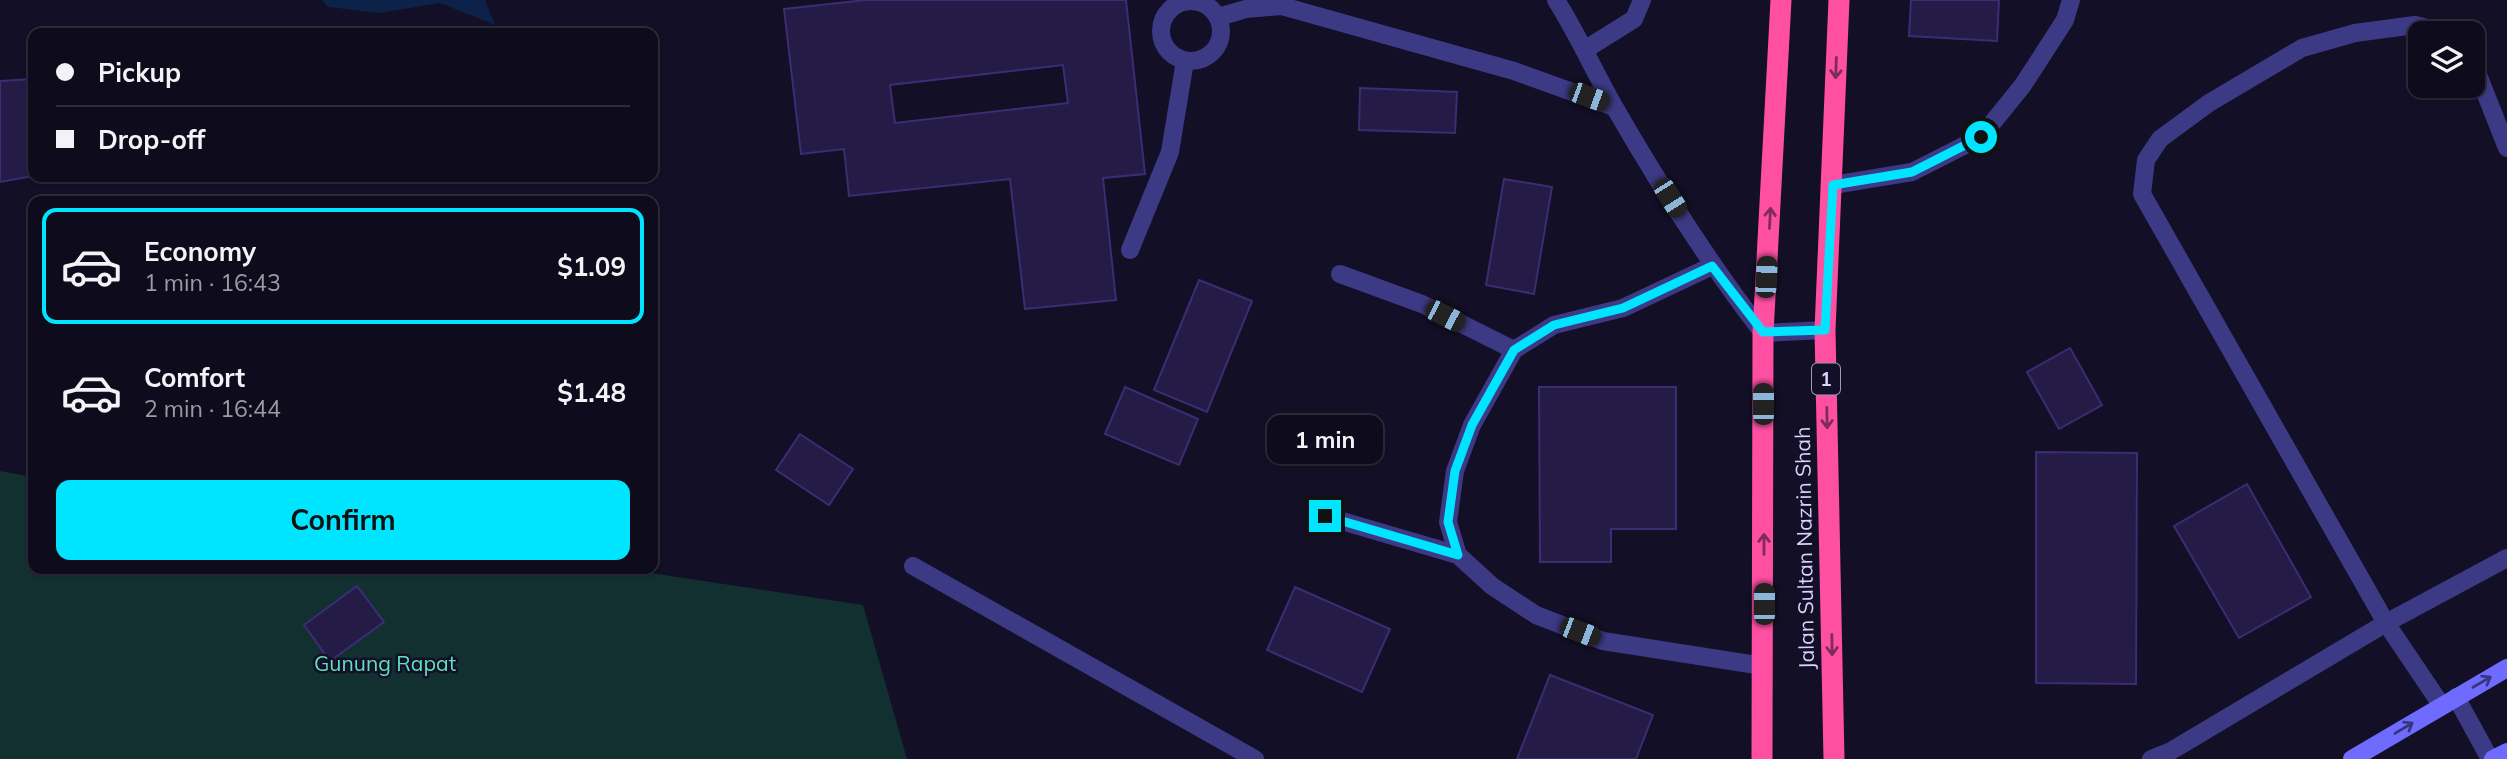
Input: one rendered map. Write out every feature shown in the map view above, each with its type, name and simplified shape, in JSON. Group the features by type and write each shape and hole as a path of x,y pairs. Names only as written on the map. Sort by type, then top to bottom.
{"highway":[{"name":"Jalan Sultan Nazrin Shah","path":"1762,759 1763,332 1781,0"},
{"name":"Jalan Sultan Nazrin Shah","path":"1834,759 1825,330 1839,0"}],"main road":[{"path":"2352,759 2507,668"},
{"path":"2492,759 2507,751"}],"street":[{"path":"1556,0 1586,49 1614,107 1712,266 1763,332 1825,330"},
{"path":"1586,49 1634,19 1642,0"},
{"path":"1833,185 1912,172 1981,137 2023,85 2065,20 2071,0"},
{"path":"1183,1 1197,1 1209,6 1218,17 1222,30 1219,44 1211,54 1199,61 1185,61 1172,55 1164,45 1160,32 1163,18 1171,8 1183,1"},
{"path":"1218,17 1246,9 1282,6 1514,71 1614,107"},
{"path":"2408,26 2355,33 2302,48 2209,103 2160,139 2146,160 2142,194 2386,623 2492,759"},
{"path":"1130,250 1170,152 1185,61"},
{"path":"2485,92 2507,148"},
{"path":"1458,555 1448,522 1455,471 1472,425 1514,350 1554,325 1623,308 1712,266"},
{"path":"1340,274 1422,304 1514,350"},
{"path":"1325,516 1458,555 1492,586 1536,615 1603,641 1763,666"},
{"path":"2151,759 2171,751 2386,623 2507,558"},
{"path":"913,566 1255,759"}],"green space":[{"name":"Gunung Rapat","path":"0,471 28,476 28,574 657,574 863,605 907,759 0,759"}],"water":[{"path":"322,0 485,0 495,25 440,3 380,13 328,7"}],"building":[{"path":"866,0 1126,0 1145,174 1103,178 1116,300 1025,309 1010,179 849,196 844,149 801,154 784,9","holes":["1063,65 1068,103 895,123 890,85"]},
{"path":"1911,0 1999,0 1997,41 1909,36"},
{"path":"28,79 28,177 0,182 0,81"},
{"path":"1360,88 1457,92 1455,133 1359,130"},
{"path":"1504,179 1552,187 1534,294 1486,285"},
{"path":"1199,280 1252,301 1207,412 1154,390"},
{"path":"2070,348 2102,405 2059,429 2027,372"},
{"path":"1125,387 1198,419 1179,465 1105,434"},
{"path":"1539,387 1676,387 1676,529 1611,529 1611,562 1540,562"},
{"path":"800,434 853,469 829,505 776,470"},
{"path":"2036,452 2137,453 2136,684 2036,683"},
{"path":"2247,484 2311,597 2239,638 2174,526"},
{"path":"357,586 384,622 330,661 304,625"},
{"path":"1295,587 1390,629 1362,692 1267,650"},
{"path":"1550,675 1653,715 1636,759 1517,759"}],"route":[{"path":"1325,516 1458,555 1448,522 1455,471 1472,425 1514,350 1554,325 1623,308 1712,266 1763,332 1825,330 1833,185 1912,172 1981,137"}]}
